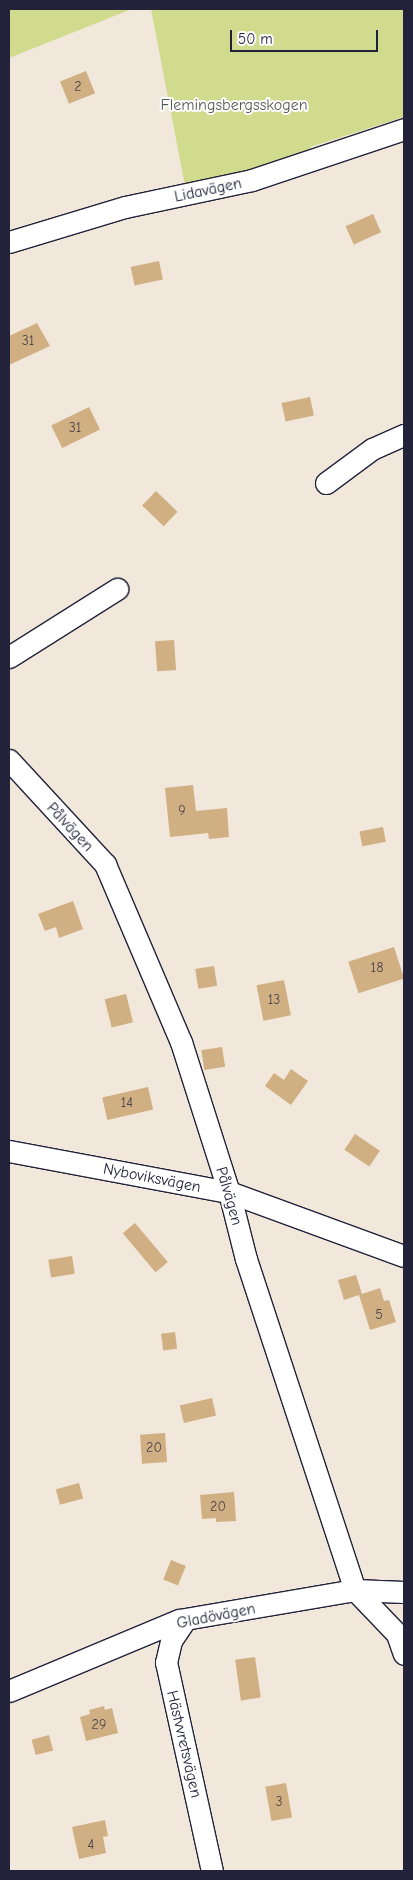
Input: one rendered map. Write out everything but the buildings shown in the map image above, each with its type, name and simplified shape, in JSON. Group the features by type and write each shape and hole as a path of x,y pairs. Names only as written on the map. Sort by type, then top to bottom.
{"street":[{"name":"Lidavägen","path":"9,242 125,207 252,180 404,129"},
{"path":"326,483 372,449 404,435"},
{"path":"9,658 117,589"},
{"name":"Pålvägen","path":"9,760 105,864 181,1042 229,1192 246,1259 355,1590 397,1634 404,1654"},
{"name":"Nyboviksvägen","path":"9,1151 229,1192 404,1256"},
{"name":"Gladövägen","path":"9,1691 185,1620 355,1590 404,1592"},
{"name":"Hästvvretsvägen","path":"185,1620 171,1641 166,1662 212,1871"}],"green space":[{"path":"9,9 132,9 9,58"},
{"name":"Flemingsbergsskogen","path":"151,9 404,9 404,117 310,147 313,159 185,186"}]}
